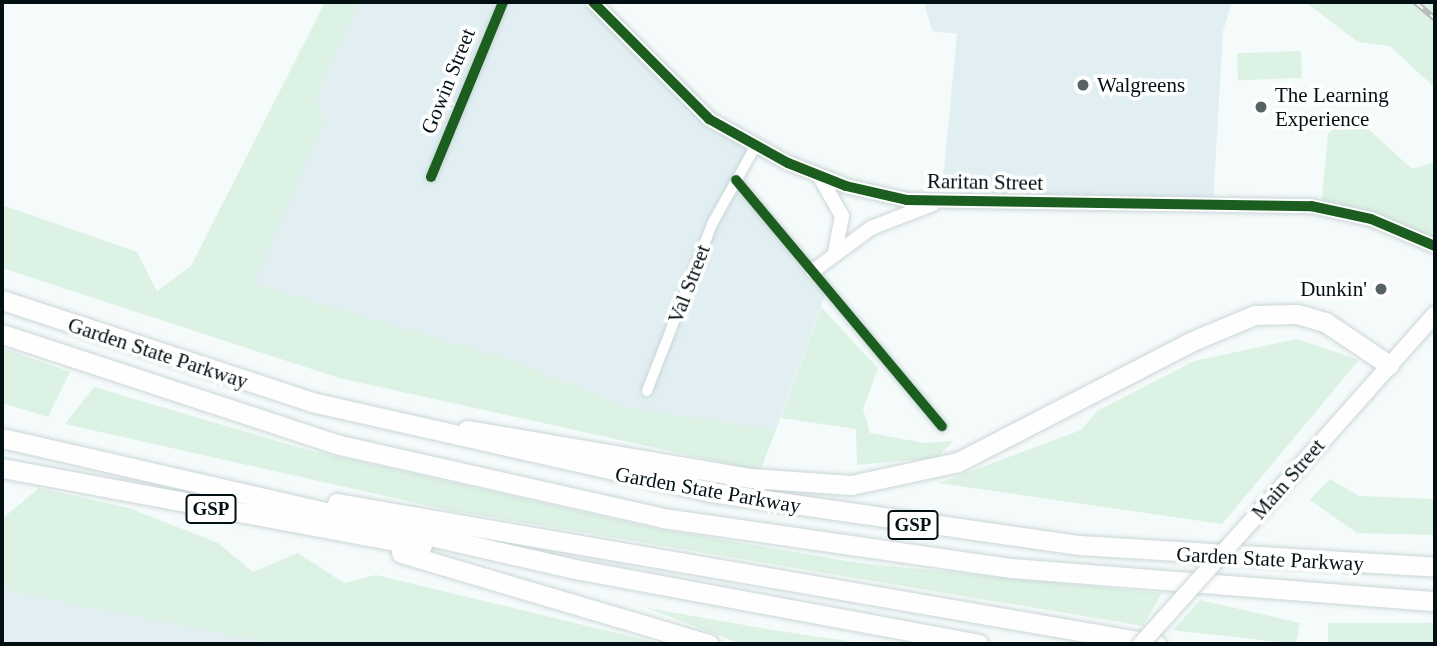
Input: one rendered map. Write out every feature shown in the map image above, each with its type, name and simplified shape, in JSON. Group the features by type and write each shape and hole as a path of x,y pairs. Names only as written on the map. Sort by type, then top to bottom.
{"highway":[{"name":"Garden State Parkway","path":"2,300 164,356 400,424 649,480 932,528 1201,555 1435,567"},
{"path":"400,424 515,435 751,478 851,485 958,462 1190,342 1255,315 1297,314 1325,322 1388,365"},
{"name":"Garden State Parkway","path":"2,334 145,384 419,466 728,530 1024,570 1435,601"},
{"name":"GSP","path":"2,438 256,492 575,569 978,644"},
{"name":"GSP","path":"2,468 343,535"},
{"name":"GSP","path":"256,492 407,512 1156,644"},
{"path":"343,535 575,569"},
{"path":"343,535 709,644"}],"main road":[{"name":"Main Street","path":"1142,644 1435,314"}],"street":[{"name":"Gowin Street","path":"431,177 503,2"},
{"name":"Raritan Street","path":"593,2 688,103 755,147 820,177 874,194 941,201 1311,206 1371,219 1435,246"},
{"path":"755,147 736,180 942,426"},
{"path":"820,177 842,216 835,253"},
{"name":"Val Street","path":"647,391 736,180"},
{"path":"813,271 871,228 941,201"}],"shaded area":[{"path":"359,2 593,2 648,63 755,147 737,180 827,289 776,430 625,407 514,361 252,284 324,121 316,97"},
{"path":"924,2 1232,2 1223,31 1213,204 941,201 957,34 932,31"},
{"path":"2,590 275,644 2,644"}],"green space":[{"path":"325,2 359,2 316,97 324,121 253,284 514,361 625,407 776,430 760,471 339,378 2,268 2,205 137,252 157,291 191,266"},
{"path":"1305,2 1435,2 1435,88 1390,46 1358,42"},
{"path":"1301,51 1302,78 1238,80 1237,53"},
{"path":"1346,119 1365,126 1412,169 1435,162 1435,246 1321,208 1328,134"},
{"path":"821,307 878,368 863,409 870,433 924,443 953,441 937,458 857,465 856,429 781,418"},
{"path":"1297,339 1359,360 1222,524 939,483 1081,430 1097,411 1194,361"},
{"path":"2,348 70,372 48,417 2,403"},
{"path":"94,387 304,449 654,528 859,563 1162,593 1143,626 448,510 65,424"},
{"path":"1330,479 1359,496 1435,499 1435,535 1357,533 1310,500"},
{"path":"39,488 129,508 218,543 253,572 298,553 344,583 376,575 662,644 275,644 2,590 2,519"},
{"path":"1200,600 1300,623 1296,644 1173,630"},
{"path":"647,608 779,631 867,644 741,644"},
{"path":"1328,623 1435,623 1435,644 1328,644"}],"railway":[{"path":"1415,2 1435,19"}],"cycle path":[{"path":"431,177 503,2"},
{"path":"593,2 709,119 788,163 846,186 907,200 1311,206 1371,219 1435,246"},
{"path":"736,180 942,426"}],"place":[{"name":"Walgreens","path":"1083,85"},
{"name":"The Learning Experience","path":"1261,107"},
{"name":"Dunkin'","path":"1381,289"}]}
